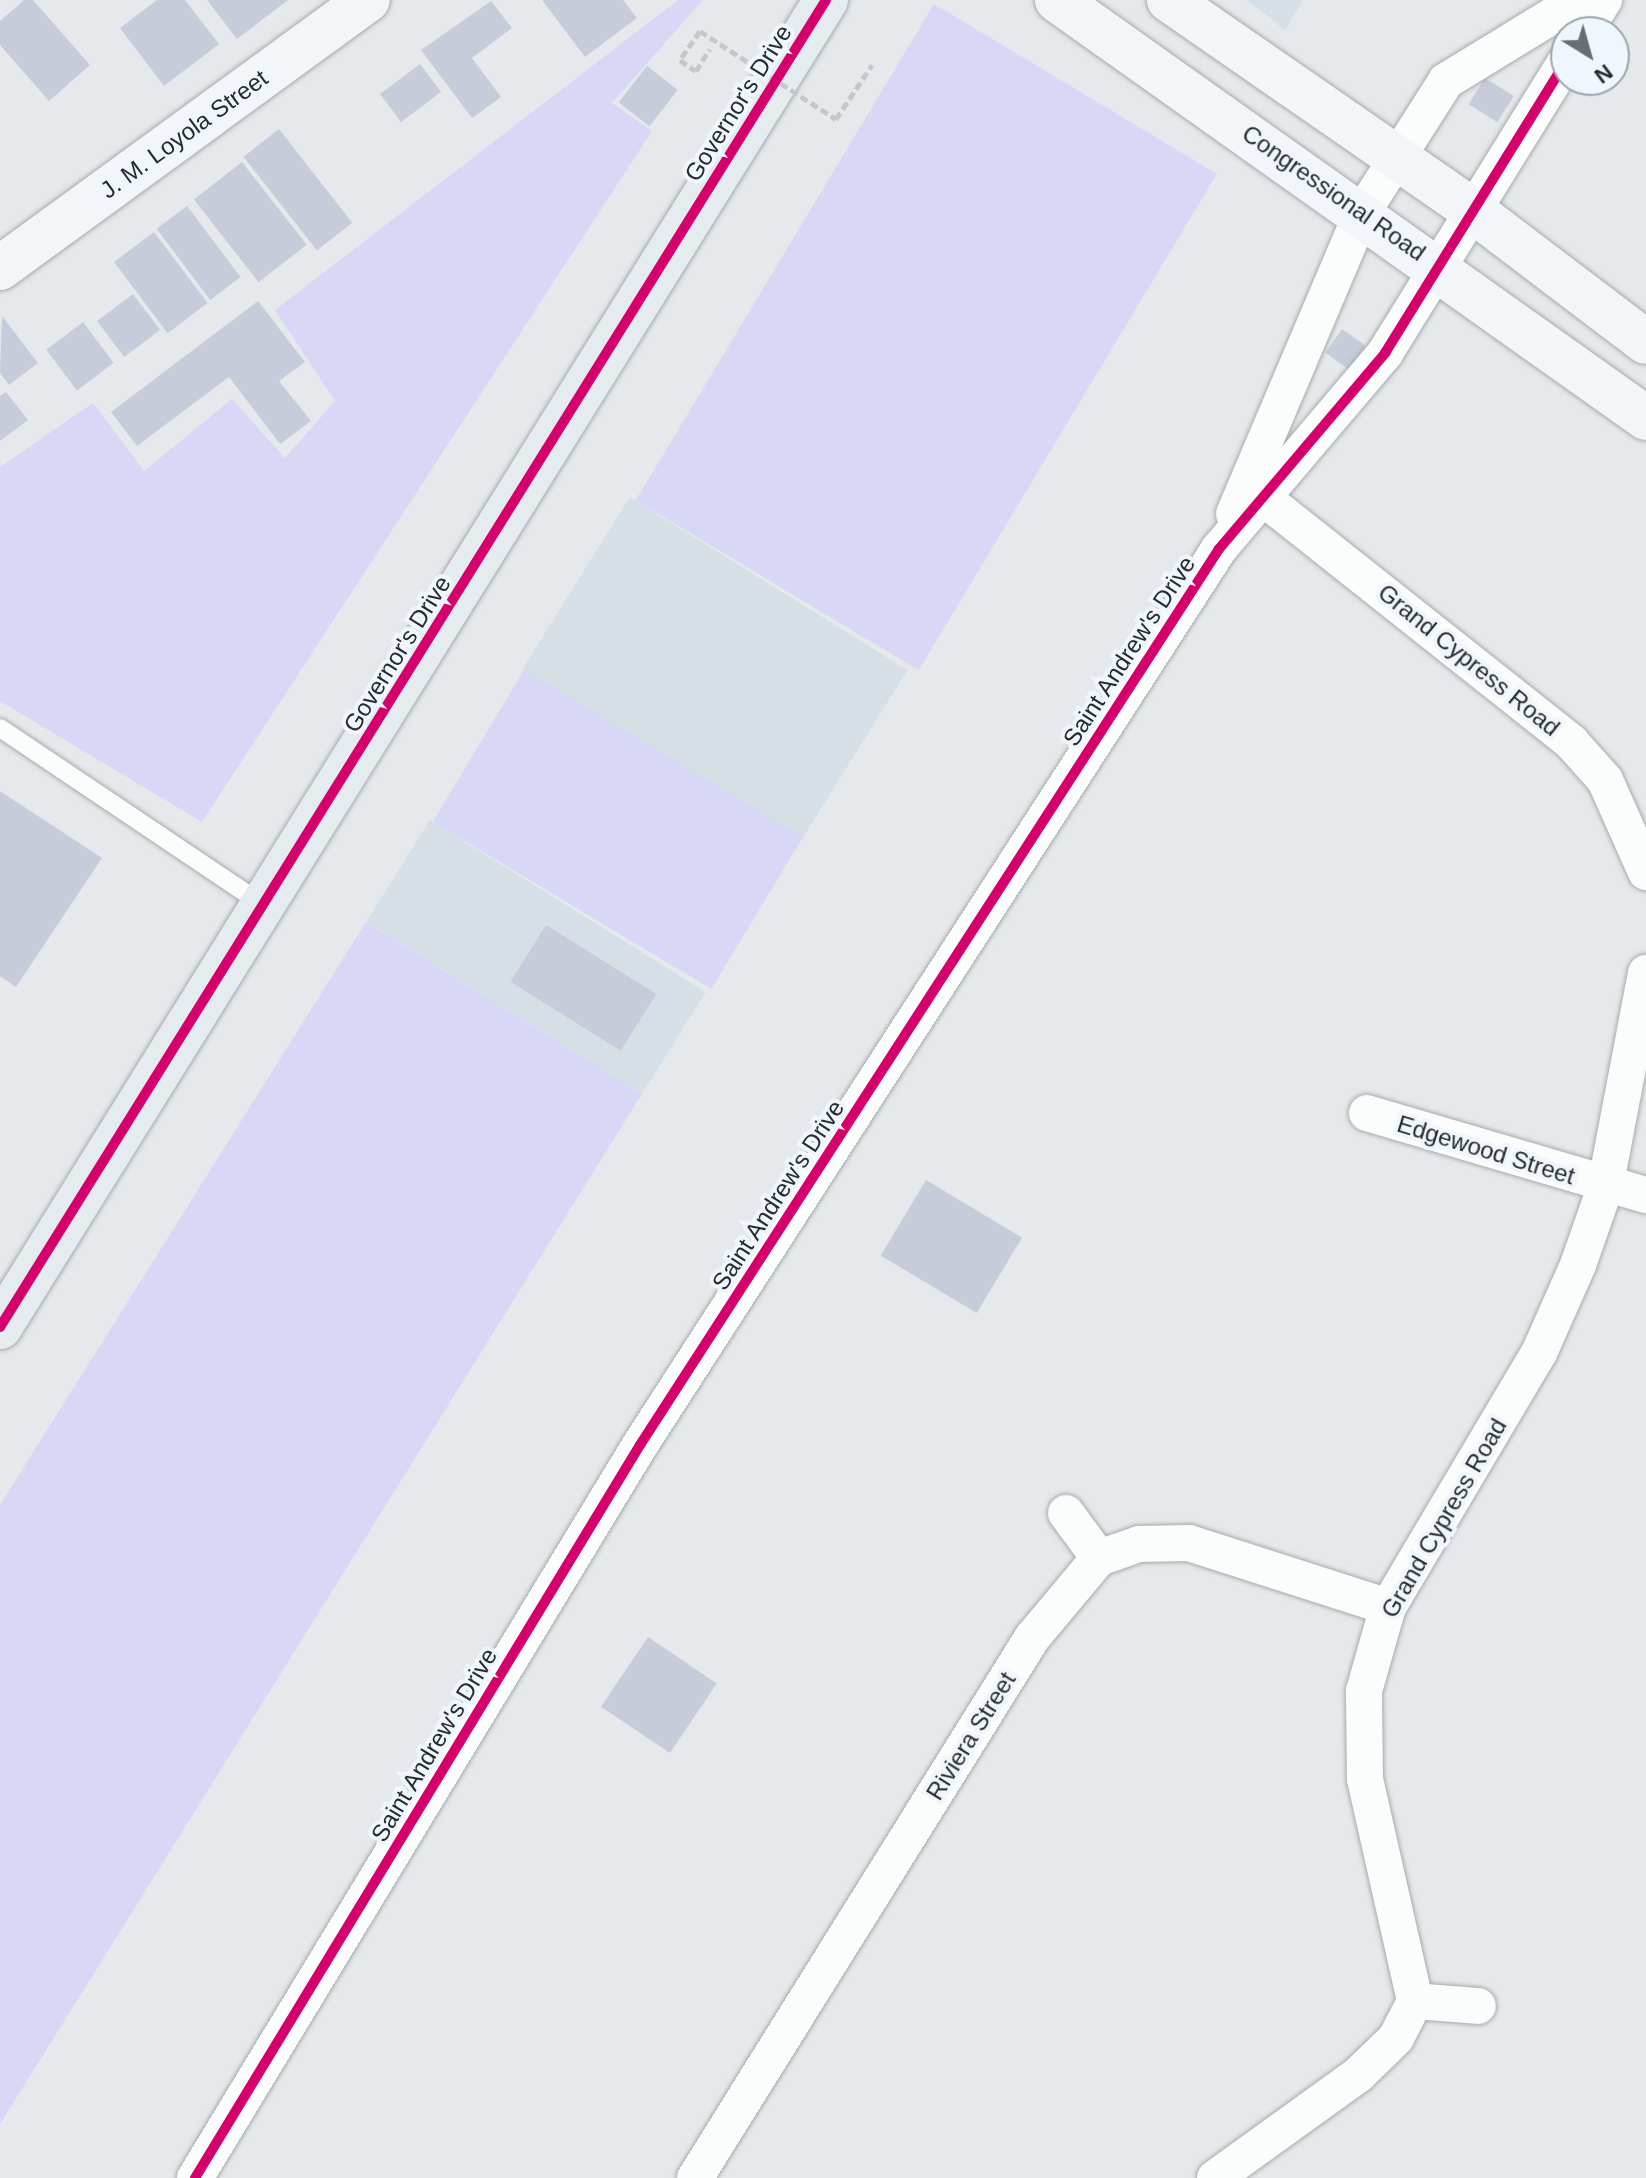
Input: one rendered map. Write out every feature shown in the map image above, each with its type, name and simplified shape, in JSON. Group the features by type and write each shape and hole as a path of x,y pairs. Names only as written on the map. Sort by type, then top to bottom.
{"highway":[{"name":"Governor's Drive","path":"0,1327 826,0"}],"main road":[{"name":"J. M. Loyola Street","path":"0,268 368,0"},
{"name":"Congressional Road","path":"1057,0 1435,263 1646,418"},
{"path":"1169,0 1472,210 1646,342"}],"street":[{"name":"Saint Andrew's Drive","path":"195,2178 640,1445 1255,491 1362,213 1446,81 1578,0"},
{"name":"Saint Andrew's Drive","path":"1255,491 1385,353 1435,263 1550,86"},
{"name":"Grand Cypress Road","path":"1255,491 1571,742 1605,780 1646,872"},
{"name":"Grand Cypress Road","path":"1415,2001 1365,1779 1364,1691 1388,1607 1539,1353 1605,1188 1646,973"},
{"name":"Edgewood Street","path":"1367,1113 1605,1188 1646,1195"},
{"path":"1066,1513 1099,1558 1139,1544 1189,1543 1388,1607"},
{"name":"Riviera Street","path":"695,2178 1032,1638 1099,1558"},
{"path":"1215,2178 1358,2075 1396,2038 1415,2001 1478,2006"}],"lane":[{"path":"0,728 263,905"}],"path":[{"path":"710,49 696,71 680,60 700,31 836,119 872,65"}],"shaded area":[{"path":"678,0 703,0 612,103 652,131 202,822 0,701 0,467 93,403 144,471 232,399 285,458 335,401 275,310"},
{"path":"1247,0 1303,0 1285,30"},
{"path":"934,4 1217,174 919,670 636,500"},
{"path":"630,497 907,670 800,842 522,669"},
{"path":"524,670 803,837 711,989 433,822"},
{"path":"430,820 706,992 642,1094 366,922"},
{"path":"366,922 642,1094 0,2124 0,1505"}],"building":[{"path":"24,0 33,0 90,65 49,101 0,45 0,21"},
{"path":"157,0 185,0 219,44 164,86 120,28"},
{"path":"207,0 288,0 237,39"},
{"path":"542,0 623,0 637,18 585,57"},
{"path":"491,1 512,28 472,58 501,97 472,118 421,50"},
{"path":"420,64 441,92 401,122 380,94"},
{"path":"647,66 678,90 649,126 619,102"},
{"path":"1485,78 1514,96 1497,122 1469,104"},
{"path":"279,129 352,223 317,250 244,157"},
{"path":"242,162 307,245 259,282 194,200"},
{"path":"187,206 241,277 210,300 157,229"},
{"path":"154,232 208,303 168,333 114,262"},
{"path":"133,294 160,330 124,357 97,321"},
{"path":"258,301 305,362 279,381 311,421 280,444 229,377 137,446 111,412"},
{"path":"2,316 38,363 9,385 0,373"},
{"path":"83,322 114,363 77,390 46,350"},
{"path":"1342,329 1366,346 1349,369 1325,353"},
{"path":"6,392 28,420 0,441 0,396"},
{"path":"0,791 102,858 16,987 0,976"},
{"path":"546,925 656,994 621,1051 510,982"},
{"path":"926,1180 1022,1238 977,1313 881,1255"},
{"path":"648,1637 717,1683 670,1753 601,1707"}],"cycle path":[{"path":"0,1327 826,0"},
{"path":"195,2178 640,1445 1219,549 1385,353 1550,87"}]}
